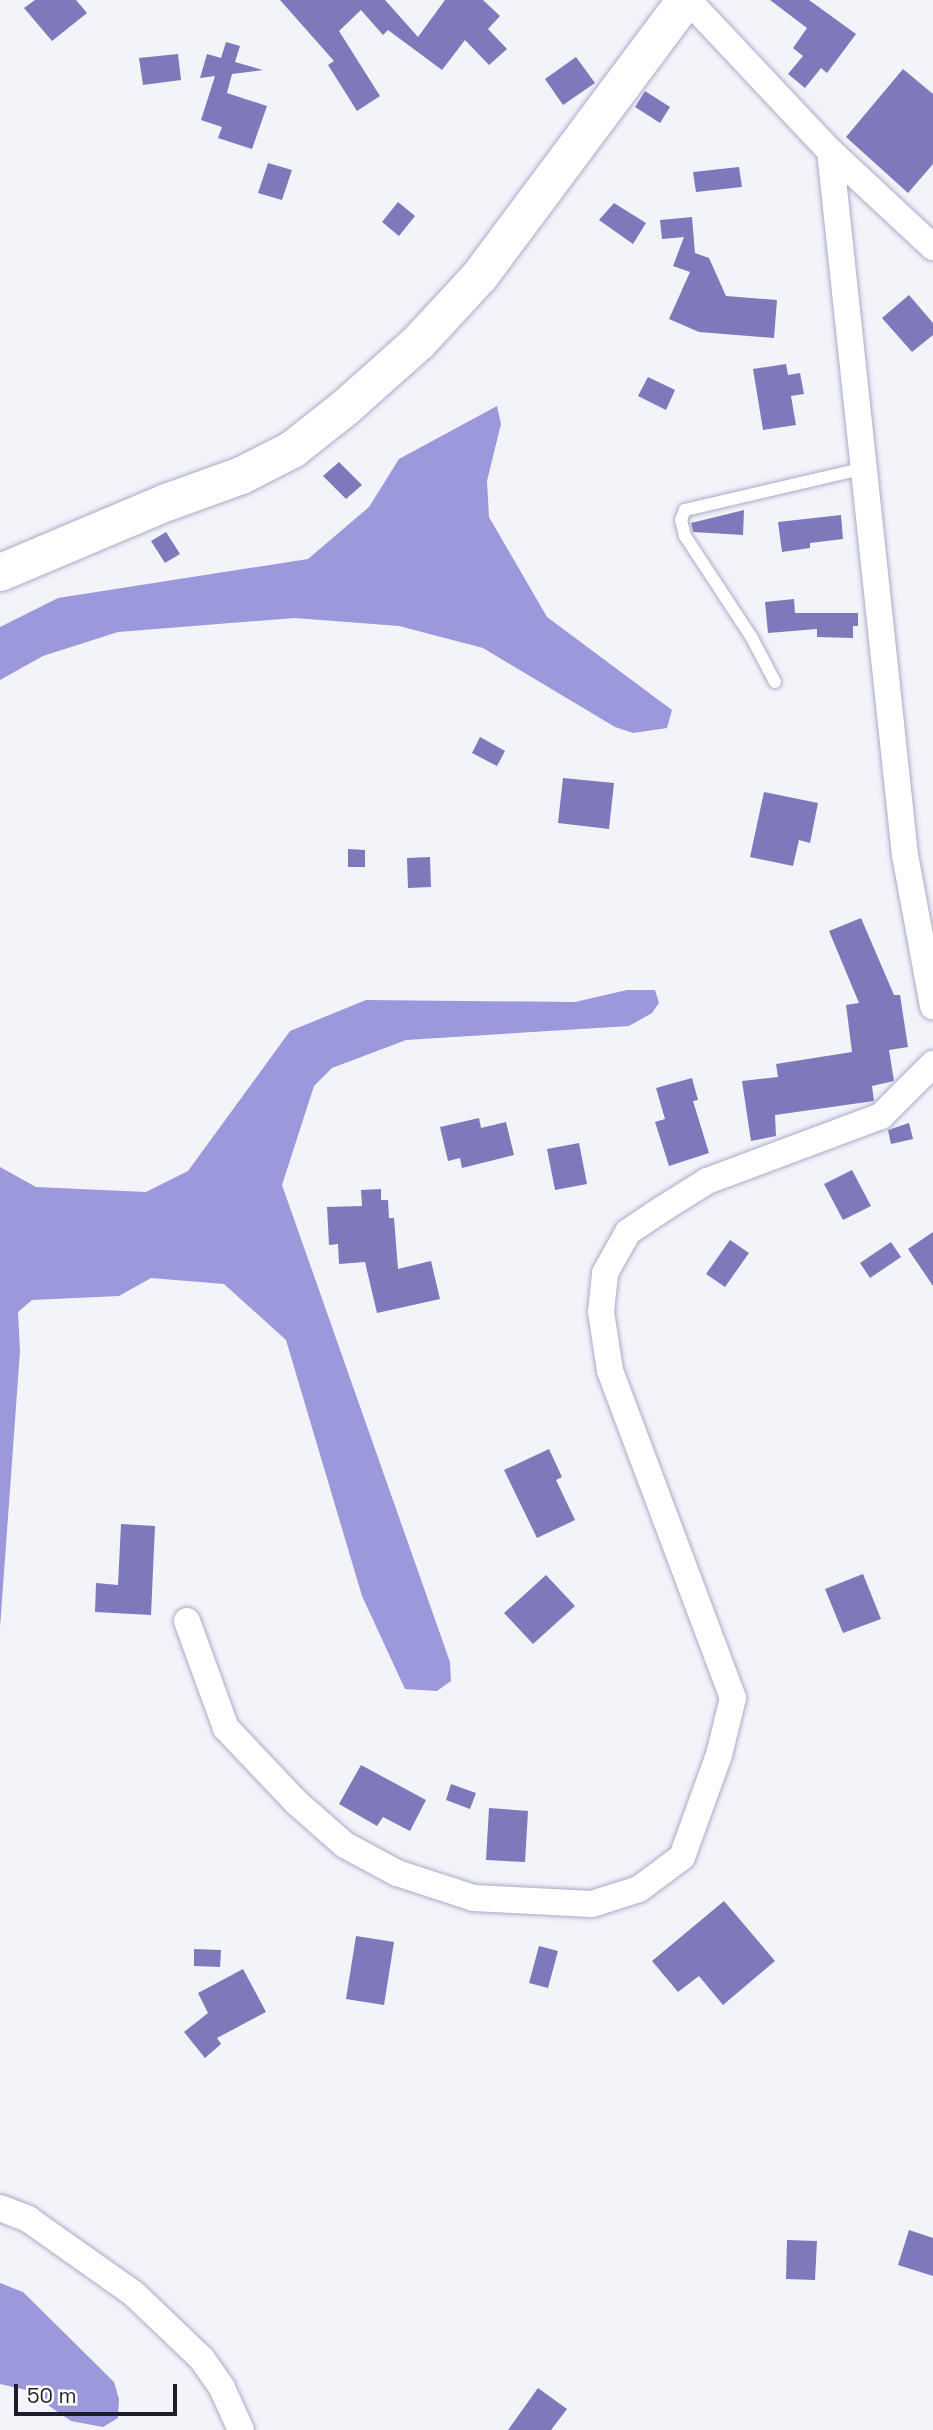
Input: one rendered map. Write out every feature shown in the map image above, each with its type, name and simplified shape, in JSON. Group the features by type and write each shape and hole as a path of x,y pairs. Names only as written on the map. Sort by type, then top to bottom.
{"street":[{"path":"0,572 166,502 241,475 292,449 345,407 418,342 479,276 687,0 830,150 933,247"},
{"path":"830,150 905,855 933,1006"},
{"path":"187,1621 226,1728 296,1802 345,1845 397,1873 474,1898 592,1904 639,1889 650,1881 682,1857 719,1755 733,1698 610,1370 601,1312 605,1273 628,1232 664,1208 707,1181 881,1116 933,1064"},
{"path":"0,2208 29,2219 133,2293 202,2359 222,2388 241,2430"}],"lane":[{"path":"775,682 752,638 685,536 681,520 685,510 865,468"}],"shaded area":[{"path":"497,406 501,424 487,481 489,517 547,617 672,710 667,728 633,733 615,727 483,648 399,626 295,618 118,632 43,656 0,680 0,627 58,598 308,559 369,507 399,459"},
{"path":"627,990 655,990 659,1003 652,1013 629,1026 406,1040 332,1068 314,1086 282,1185 450,1662 451,1681 437,1691 405,1689 362,1596 286,1340 224,1284 151,1278 119,1296 32,1300 18,1312 20,1351 0,1628 0,1167 36,1187 146,1192 188,1171 290,1031 366,1000 575,1002"},
{"path":"0,2283 23,2292 114,2382 119,2399 118,2418 103,2427 71,2421 26,2390 0,2384"}],"building":[{"path":"35,0 76,0 87,13 52,41 24,8"},
{"path":"280,0 385,0 418,37 445,0 483,0 500,16 488,29 507,49 489,65 465,40 442,70 388,30 383,35 361,10 339,31 380,96 357,111 328,65 334,61"},
{"path":"770,0 809,0 856,34 827,73 821,68 805,88 788,74 803,56 793,48 807,28"},
{"path":"226,42 240,46 235,62 263,70 232,74 227,93 267,106 252,149 218,138 222,127 201,120 215,76 200,78 207,54 221,58"},
{"path":"178,54 181,80 143,85 139,58"},
{"path":"576,57 595,83 563,105 545,79"},
{"path":"903,69 933,94 933,164 908,193 846,137"},
{"path":"645,91 670,107 660,123 635,107"},
{"path":"268,163 292,170 282,200 258,193"},
{"path":"739,167 742,187 696,192 693,172"},
{"path":"398,202 415,216 399,236 382,222"},
{"path":"614,203 646,223 633,244 599,220"},
{"path":"692,217 695,253 709,258 726,296 777,300 774,338 699,332 669,319 690,272 673,266 684,237 662,239 660,220"},
{"path":"909,295 933,323 933,335 912,352 882,318"},
{"path":"786,364 788,375 800,373 804,394 791,396 796,425 763,430 753,369"},
{"path":"648,377 675,390 666,410 638,396"},
{"path":"339,462 362,485 346,499 323,476"},
{"path":"744,510 743,535 693,532 691,523"},
{"path":"841,515 843,539 810,543 810,548 782,552 778,522"},
{"path":"166,532 180,554 165,563 151,541"},
{"path":"794,599 795,613 858,613 858,626 853,626 853,638 817,637 817,629 768,633 765,602"},
{"path":"480,737 505,751 497,766 472,753"},
{"path":"563,778 614,783 609,829 558,823"},
{"path":"764,792 818,803 810,843 799,840 793,866 750,857"},
{"path":"348,849 365,850 365,867 348,867"},
{"path":"430,857 431,887 408,888 407,858"},
{"path":"861,918 894,995 900,995 908,1047 889,1050 894,1081 872,1086 874,1101 775,1115 776,1136 751,1141 742,1081 778,1077 776,1064 852,1052 846,1005 859,1003 829,931"},
{"path":"692,1078 698,1100 693,1101 709,1153 669,1166 655,1122 665,1119 656,1088"},
{"path":"479,1118 481,1128 506,1122 514,1155 462,1168 460,1158 448,1161 440,1127"},
{"path":"909,1123 913,1139 891,1144 888,1130"},
{"path":"579,1143 587,1184 555,1190 547,1149"},
{"path":"852,1170 871,1206 843,1220 824,1184"},
{"path":"381,1189 381,1200 388,1200 389,1218 394,1218 398,1269 431,1261 440,1299 377,1313 365,1262 339,1264 338,1244 329,1245 327,1207 362,1206 361,1190"},
{"path":"933,1232 933,1286 908,1249"},
{"path":"730,1240 749,1253 725,1287 706,1274"},
{"path":"891,1242 901,1257 870,1278 860,1263"},
{"path":"549,1449 562,1477 556,1480 575,1520 537,1538 504,1470"},
{"path":"121,1524 155,1526 151,1615 95,1612 96,1583 118,1585"},
{"path":"863,1574 881,1619 843,1633 825,1589"},
{"path":"546,1575 575,1606 533,1644 504,1613"},
{"path":"361,1765 426,1800 410,1831 383,1817 377,1826 339,1804"},
{"path":"451,1784 476,1793 470,1809 446,1800"},
{"path":"489,1808 528,1811 525,1862 486,1860"},
{"path":"724,1901 775,1961 723,2005 699,1976 678,1992 652,1961"},
{"path":"356,1936 394,1942 384,2005 346,1999"},
{"path":"539,1946 558,1951 548,1988 529,1983"},
{"path":"194,1949 221,1950 220,1967 194,1966"},
{"path":"243,1969 266,2012 217,2038 221,2044 205,2058 184,2032 208,2013 198,1993"},
{"path":"909,2230 933,2238 933,2276 898,2265"},
{"path":"787,2240 817,2241 815,2280 786,2279"},
{"path":"538,2388 567,2409 551,2430 508,2430"}]}
